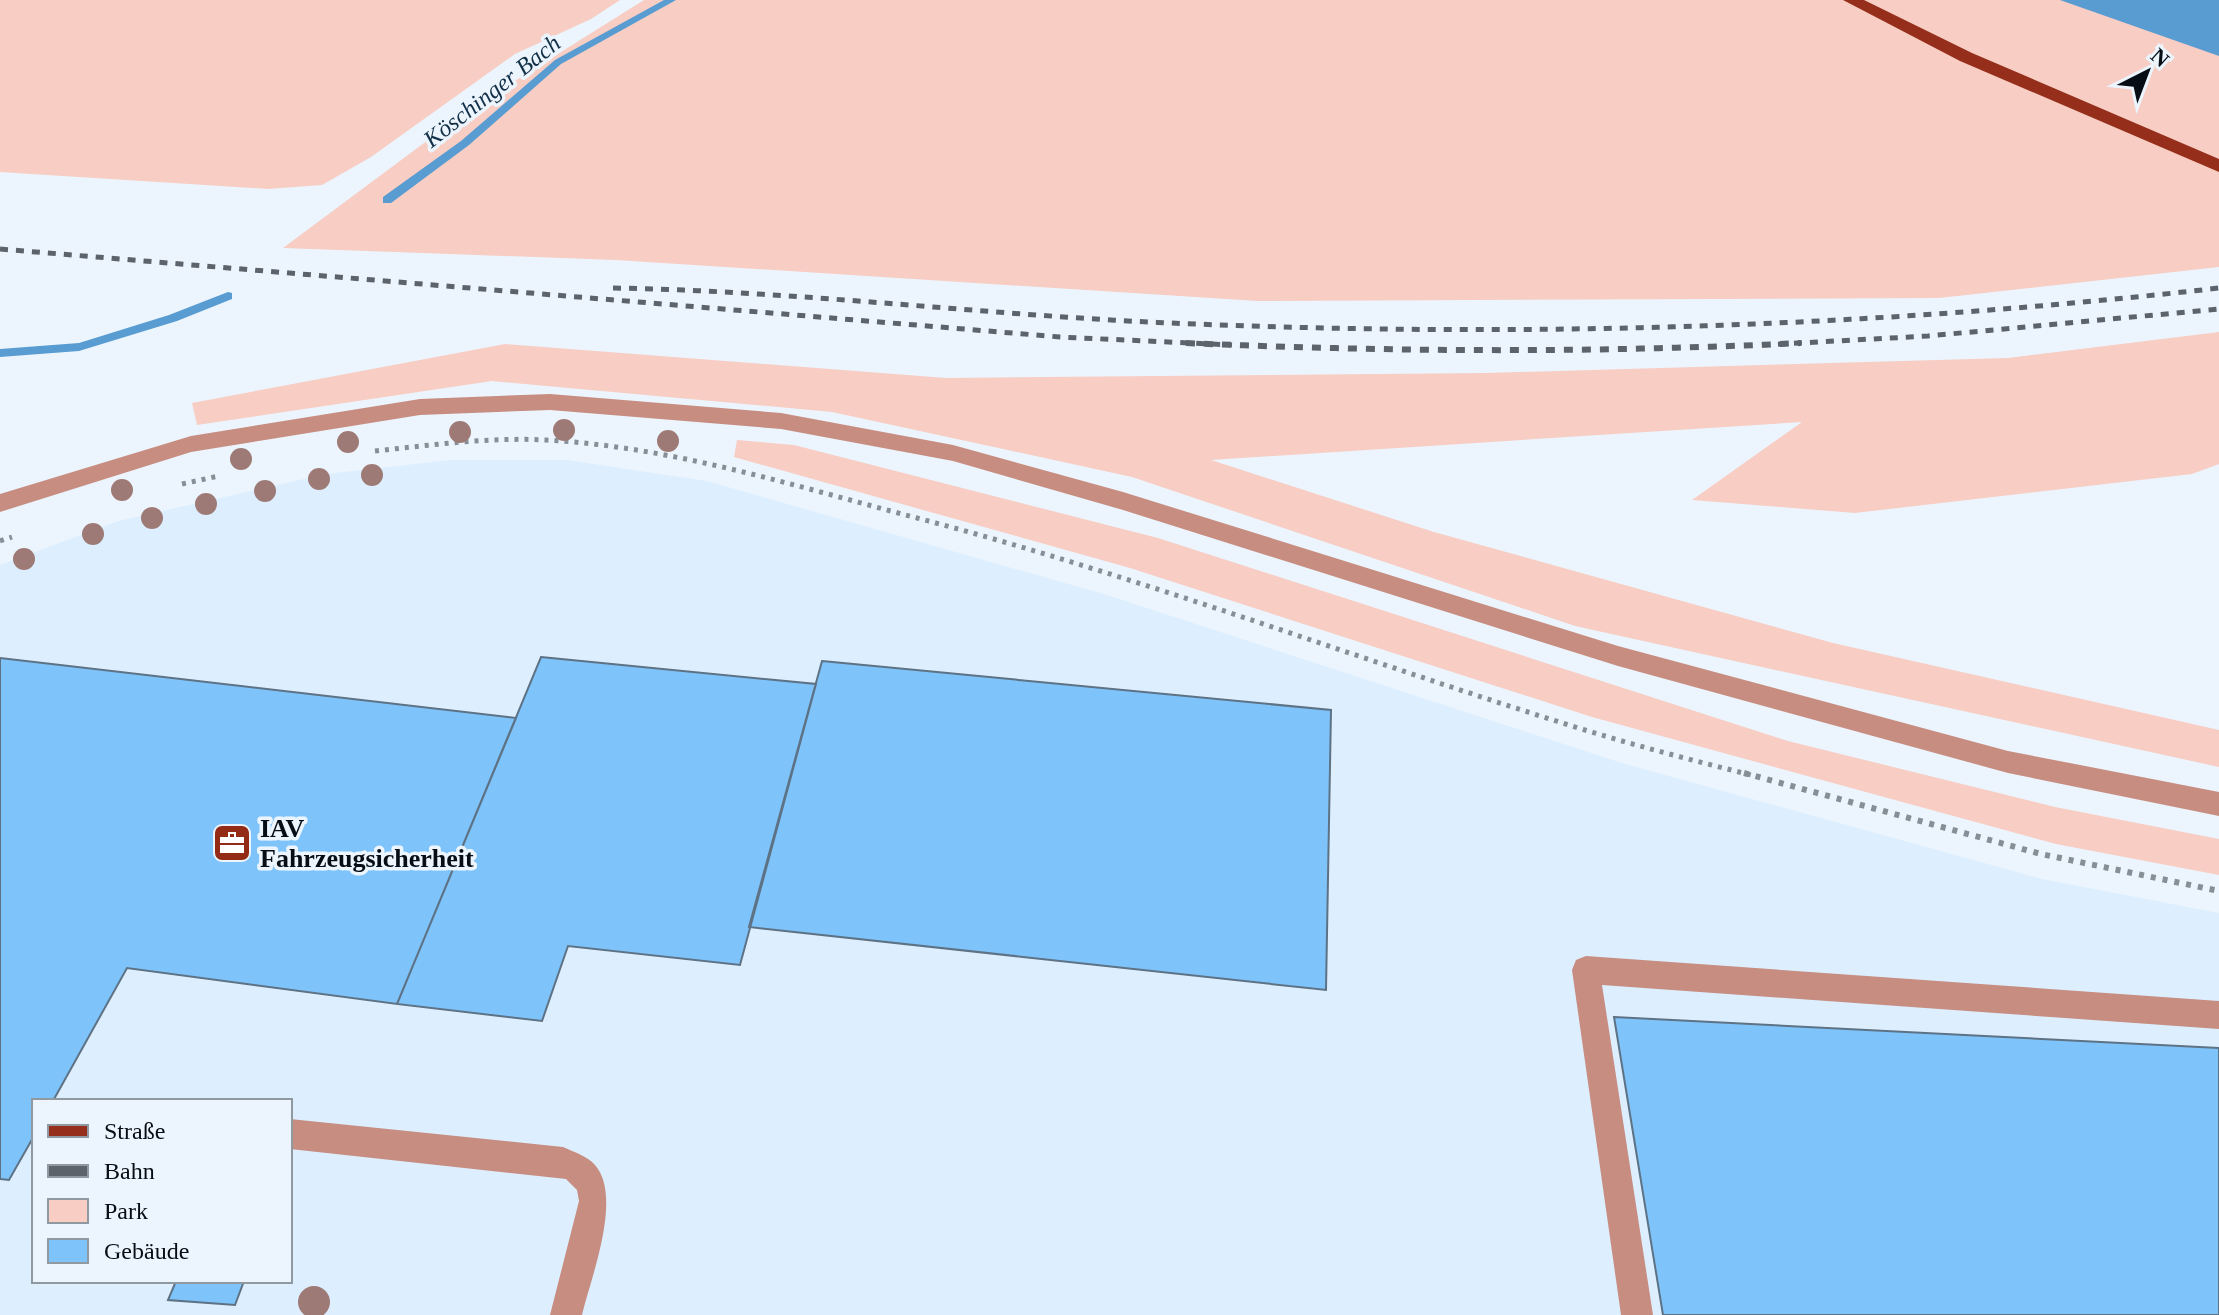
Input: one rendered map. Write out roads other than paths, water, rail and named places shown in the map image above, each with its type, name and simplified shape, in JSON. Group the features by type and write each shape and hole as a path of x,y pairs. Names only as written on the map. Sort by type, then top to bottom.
{"main road":[{"path":"1851,0 1966,57 2219,166"}],"street":[{"path":"0,503 191,444 420,407 550,402 781,421 967,457 1123,501 1618,656 1978,754 2219,804"},
{"path":"1637,1315 1586,970 2219,1015"},
{"path":"292,1134 563,1162 581,1170 592,1182 594,1201 566,1315"}],"water":[{"path":"2060,0 2219,0 2219,56"}],"waterway":[{"name":"Köschinger Bach","path":"387,200 465,143 558,62 671,0"},
{"name":"Köschinger Bach","path":"0,353 79,347 173,318 228,296"}],"railway":[{"path":"0,249 1060,337 1196,343"},
{"path":"613,288 752,294 1170,323 1433,329 1564,329 1826,321 2088,302 2219,288"},
{"path":"1796,343 1928,336 2219,309"},
{"path":"1186,343 1196,343"},
{"path":"1196,343 1494,350 1796,343"},
{"path":"1196,343 1232,345"},
{"path":"1762,345 1796,343"},
{"path":"1796,343 1801,343"}],"place":[{"name":"IAV Fahrzeugsicherheit","path":"232,843"}]}
